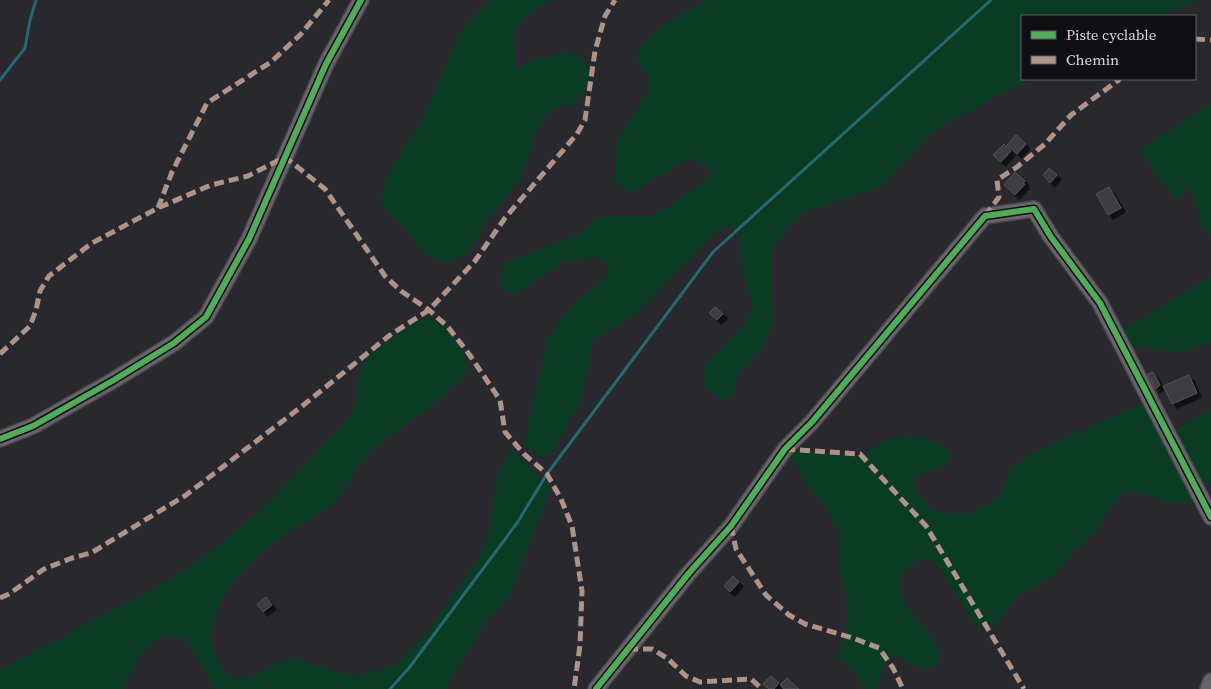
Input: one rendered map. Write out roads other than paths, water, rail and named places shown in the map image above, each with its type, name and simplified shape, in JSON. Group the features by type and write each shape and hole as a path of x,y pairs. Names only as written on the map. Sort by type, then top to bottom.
{"street":[{"path":"0,439 33,426 114,380 174,343 206,317 249,239 326,64 361,0"},
{"path":"596,689 689,573 730,526 785,449 812,422 985,216 1034,209 1051,237 1100,302 1211,517"},
{"path":"1208,689 1211,681"}],"waterway":[{"path":"0,80 25,48 36,0"},
{"path":"390,689 409,668 517,523 547,474 713,252 991,0"}]}
